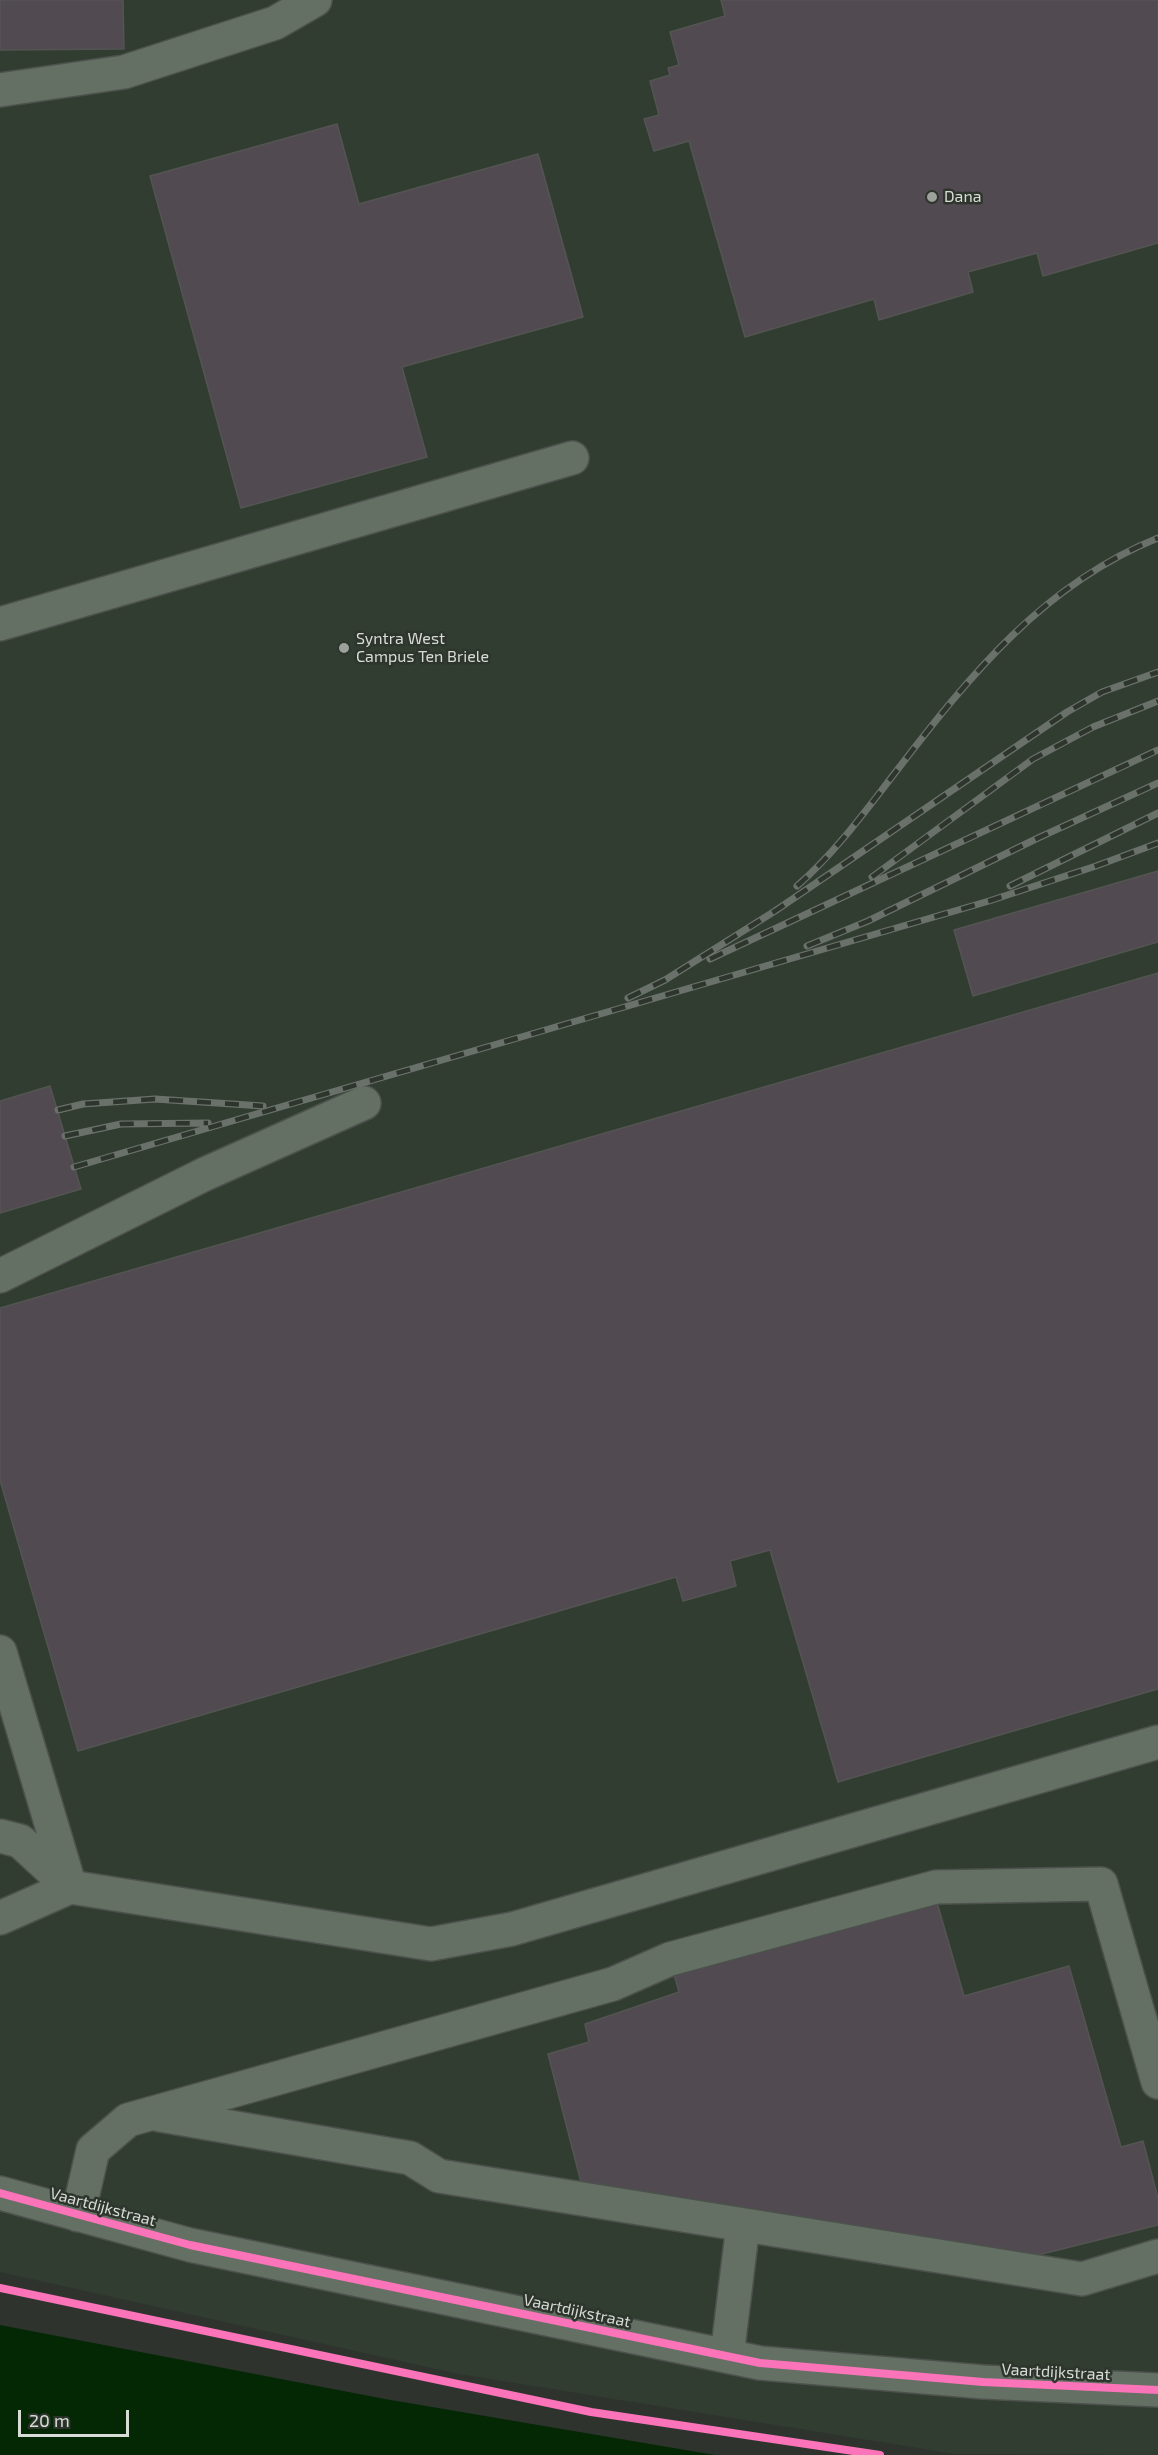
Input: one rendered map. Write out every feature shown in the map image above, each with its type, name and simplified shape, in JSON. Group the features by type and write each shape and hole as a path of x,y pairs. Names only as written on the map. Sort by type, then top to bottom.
{"street":[{"path":"0,90 124,72 275,23 315,0"},
{"path":"0,624 572,458"},
{"path":"0,1276 205,1174 364,1103"},
{"path":"0,1652 70,1887"},
{"path":"0,1918 70,1887 431,1944 512,1929 1158,1742"},
{"path":"0,1836 20,1841 70,1887"},
{"path":"78,2215 93,2150 128,2120 613,1984 669,1959 936,1887 1101,1884 1158,2082"},
{"path":"152,2113 410,2158 439,2176 1082,2279 1158,2256"},
{"name":"Vaartdijkstraat","path":"0,2193 190,2245 760,2363 983,2382 1158,2390"},
{"path":"727,2356 743,2225"}],"shaded area":[{"path":"0,0 1158,0 1158,2455 955,2454 459,2374 0,2272"},
{"path":"0,2325 385,2399 715,2455 0,2455"}],"building":[{"path":"0,0 123,0 124,49 0,50"},
{"name":"Dana","path":"721,0 1158,0 1158,243 1043,276 1037,253 968,272 973,292 879,320 874,299 745,337 689,141 654,151 644,119 659,115 650,81 670,75 668,68 679,65 670,32 725,16"},
{"path":"337,124 359,204 538,154 583,317 402,367 427,457 241,508 150,176"},
{"path":"1158,871 1158,942 973,996 954,930"},
{"path":"1158,973 1158,1689 838,1782 770,1550 730,1561 736,1586 683,1601 676,1577 78,1751 0,1480 0,1308"},
{"path":"50,1086 81,1189 0,1213 0,1101"},
{"path":"936,1899 964,1996 1069,1966 1121,2147 1143,2141 1158,2198 1158,2225 1018,2260 584,2194 548,2054 589,2042 585,2024 679,1992 673,1971"}],"railway":[{"path":"797,886 838,845 953,699 1013,635 1045,606 1080,580 1117,557 1158,538"},
{"path":"628,998 665,980 775,911 1067,712 1102,692 1158,672"},
{"path":"872,877 1033,759 1093,727 1158,701"},
{"path":"710,959 1158,750"},
{"path":"807,946 868,921 1038,838 1158,783"},
{"path":"1010,886 1158,813"},
{"path":"74,1167 989,901 1158,843"},
{"path":"58,1110 83,1104 155,1099 263,1106"},
{"path":"65,1136 121,1124 208,1123"}],"cycle path":[{"path":"0,2193 190,2245 760,2363 983,2382 1158,2390"},
{"path":"0,2288 591,2412 880,2455"}],"place":[{"name":"Dana","path":"932,197"},
{"name":"Syntra West Campus Ten Briele","path":"344,648"}]}
